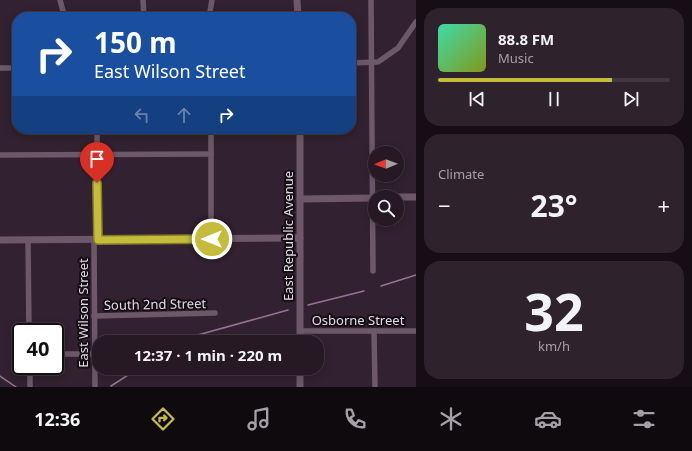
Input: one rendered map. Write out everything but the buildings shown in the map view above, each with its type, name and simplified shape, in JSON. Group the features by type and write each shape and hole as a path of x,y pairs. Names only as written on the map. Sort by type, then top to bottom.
{"street":[{"path":"60,0 64,12"},
{"path":"143,0 144,12"},
{"path":"210,12 212,0"},
{"path":"298,0 298,12"},
{"path":"371,0 374,190"},
{"path":"356,63 378,62 398,48 416,22"},
{"path":"0,68 12,68"},
{"name":"East Wilson Street","path":"94,335 97,134"},
{"path":"211,134 212,239"},
{"name":"East Republic Avenue","path":"300,134 300,335"},
{"path":"0,155 211,154"},
{"path":"404,198 416,197"},
{"path":"300,199 368,198"},
{"path":"373,271 374,226"},
{"path":"0,240 300,238"},
{"path":"28,240 29,323"},
{"name":"South 2nd Street","path":"94,316 215,313"},
{"name":"Osborne Street","path":"300,331 416,331"},
{"path":"374,332 375,387"},
{"path":"64,354 92,354"},
{"path":"30,375 30,387"},
{"name":"East Wilson Street","path":"95,375 95,387"},
{"path":"300,375 300,387"}],"waterway":[{"path":"381,286 416,275"},
{"path":"308,305 364,291"},
{"path":"198,335 288,310"},
{"path":"111,386 128,375"},
{"path":"0,376 16,387"}],"route":[{"path":"97,183 98,240 212,239"}]}
